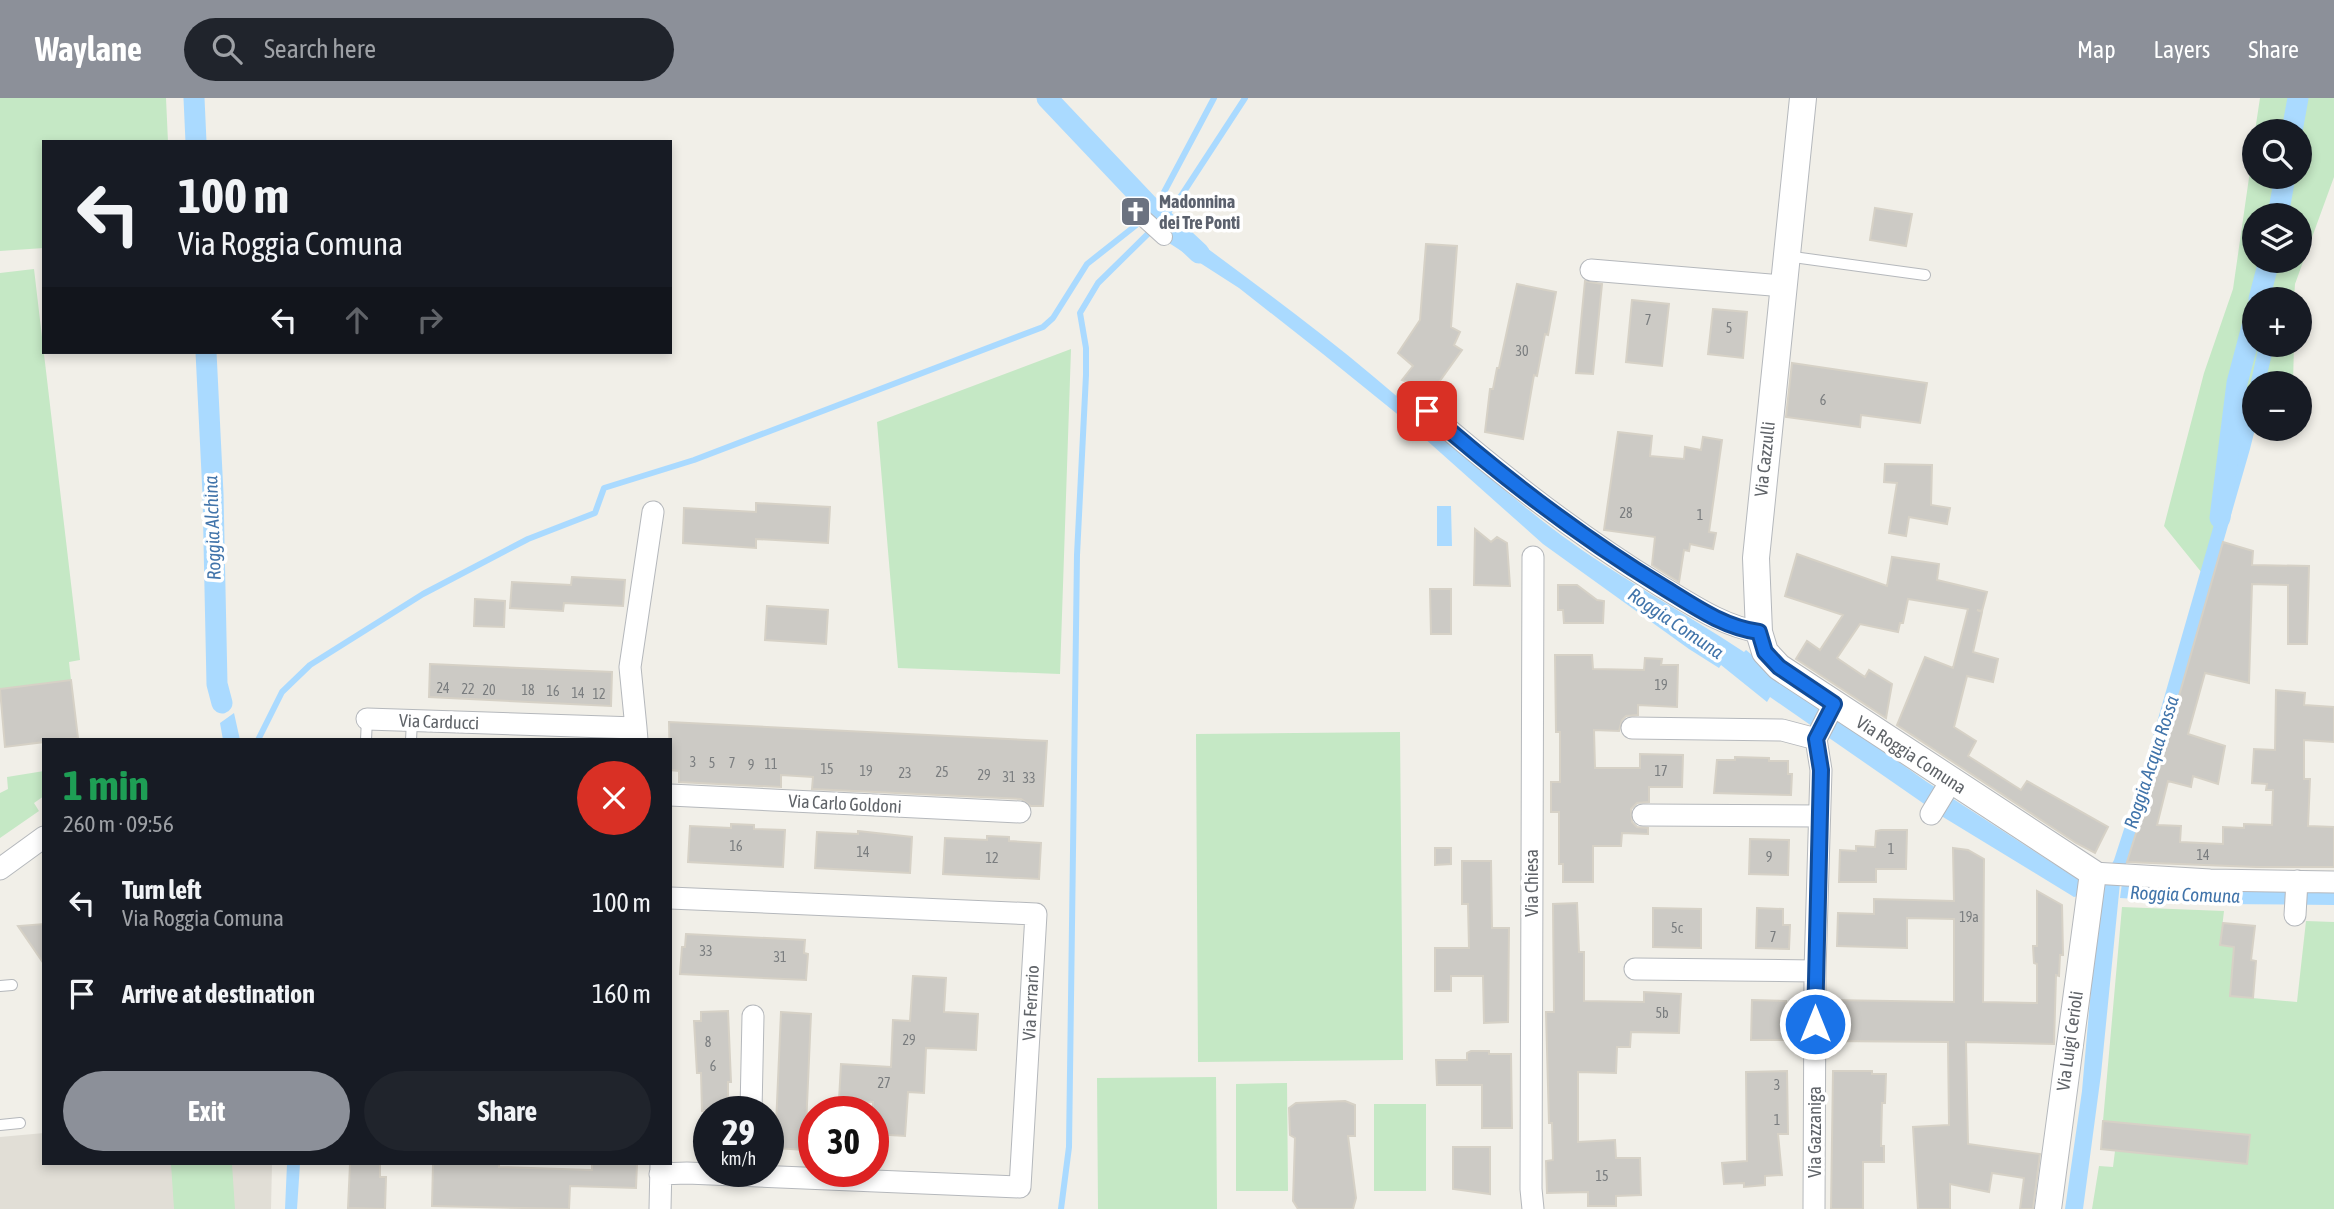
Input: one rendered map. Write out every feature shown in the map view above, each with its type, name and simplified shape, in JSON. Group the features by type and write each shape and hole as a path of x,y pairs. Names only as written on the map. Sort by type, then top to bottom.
{"street":[{"name":"Via Cazzulli","path":"1759,632 1756,558 1803,98"},
{"path":"1142,217 1164,237"},
{"path":"1591,270 1783,286"},
{"path":"1408,395 1512,483 1625,564 1720,621 1739,629 1759,632"},
{"name":"Via Carducci","path":"367,730 636,734 630,667 653,512"},
{"name":"Via Chiesa","path":"1533,557 1533,1209"},
{"name":"Via Roggia Comuna","path":"1759,632 1765,652 1779,667 1951,781 2107,874 2210,880 2334,882"},
{"path":"1632,728 1782,730 1816,739 1834,704"},
{"name":"Via Gazzaniga","path":"1814,1209 1815,971 1821,770 1816,739"},
{"path":"1931,814 1951,781"},
{"name":"Via Carlo Goldoni","path":"672,795 1020,812"},
{"path":"1643,815 1819,816"},
{"path":"0,869 42,838"},
{"name":"Via Luigi Cerioli","path":"2048,1209 2088,905 2107,874"},
{"path":"2295,915 2297,881"},
{"name":"Via Ferrario","path":"672,898 1037,914 1020,1187 784,1175"},
{"path":"1635,969 1815,971"},
{"path":"751,1096 753,1016"},
{"name":"Via Ferrario","path":"660,1209 660,1169 693,1170"}],"lane":[{"path":"1786,256 1925,275"},
{"path":"0,986 12,985"},
{"path":"0,1125 20,1123"}],"shaded area":[{"path":"42,1133 42,1165 272,1165 271,1209 0,1209 0,1137"}],"green space":[{"path":"0,98 166,98 168,140 42,140 42,248 0,251"},
{"path":"2260,98 2334,98 2334,177 2312,237 2312,203 2245,203 2247,189 2312,189 2312,119 2257,119"},
{"path":"2242,226 2242,273 2299,273 2295,287 2242,287 2242,357 2294,357 2293,371 2242,371 2242,428 2202,573 2164,526 2204,373 2233,289"},
{"path":"34,269 80,660 69,662 71,680 0,689 0,273"},
{"path":"1071,349 1060,674 898,668 877,422"},
{"path":"1400,732 1403,1060 1198,1062 1196,734"},
{"path":"42,771 42,797 34,803 39,811 0,838 0,793 8,789 7,777"},
{"path":"2122,907 2224,911 2220,945 2234,947 2230,996 2297,1002 2306,921 2334,922 2334,1209 2092,1209 2099,1166 2113,1167 2115,1151 2247,1163 2250,1135 2103,1121"},
{"path":"1216,1077 1217,1209 1098,1209 1097,1078"},
{"path":"1287,1083 1288,1191 1236,1191 1236,1084"},
{"path":"1374,1104 1426,1104 1426,1191 1374,1191"},
{"path":"171,1165 232,1165 235,1209 174,1209"}],"water":[{"path":"1182,233 1188,234 1328,340 1561,535 1744,652 1746,650 1776,675 1927,782 2082,882 2078,896 2074,897 1943,817 1770,697 1767,702 1721,665 1719,668 1689,649 1543,544 1396,413 1323,354 1239,288 1169,243"},
{"path":"2256,357 2271,357 2268,371 2253,371"},
{"path":"2242,421 2242,441 2252,441 2250,449 2181,689 2120,883 2101,1074 2083,1209 2065,1209 2082,1091 2100,887 2114,860 2145,764"},
{"path":"1437,506 1451,506 1452,546 1437,546"},
{"path":"234,713 240,738 223,738 220,723"},
{"path":"2122,883 2334,887 2334,905 2219,904 2120,898"},
{"path":"287,1165 300,1165 297,1209 285,1209"}],"building":[{"path":"1875,208 1912,214 1906,246 1870,240"},
{"path":"1426,244 1457,246 1451,327 1460,332 1454,345 1462,350 1429,396 1416,385 1402,380 1413,366 1398,353 1420,320"},
{"path":"1585,281 1602,284 1593,374 1576,373"},
{"path":"1517,284 1556,292 1548,335 1545,334 1537,376 1534,375 1523,439 1485,432 1490,389 1493,389 1499,368"},
{"path":"1632,300 1669,304 1662,366 1626,362"},
{"path":"1713,309 1747,312 1743,358 1708,354"},
{"path":"1792,363 1927,383 1920,423 1861,415 1860,427 1786,417"},
{"path":"1618,432 1652,436 1650,456 1684,459 1685,447 1701,450 1703,437 1722,440 1709,532 1716,533 1713,549 1690,544 1689,551 1684,550 1679,582 1652,565 1655,537 1604,530"},
{"path":"1885,464 1932,465 1931,505 1950,508 1947,524 1909,517 1906,536 1889,533 1897,483 1884,482"},
{"path":"756,503 830,507 828,543 756,539 756,548 683,543 684,508 756,512"},
{"path":"1475,529 1491,542 1497,537 1507,543 1510,586 1474,585"},
{"path":"2223,542 2253,551 2252,565 2309,566 2307,644 2288,644 2288,585 2252,584 2249,683 2205,673 2188,734 2225,746 2218,784 2193,776 2191,787 2168,781 2157,825 2181,826 2180,842 2223,844 2223,827 2244,828 2244,824 2272,825 2273,790 2266,790 2267,784 2252,783 2254,749 2275,750 2276,690 2305,693 2304,705 2334,707 2334,742 2304,740 2304,779 2310,779 2308,826 2334,827 2334,867 2127,862"},
{"path":"1797,554 1887,586 1892,557 1939,564 1937,580 1987,592 1982,611 1977,610 1982,612 1973,652 1998,659 1993,682 1967,676 1954,727 1976,741 1968,756 2021,790 2027,781 2108,827 2095,853 1897,725 1925,657 1953,668 1968,609 1908,599 1903,623 1900,623 1898,632 1860,624 1837,658 1865,677 1869,670 1892,684 1886,718 1796,659 1807,641 1820,650 1843,615 1785,596"},
{"path":"572,577 625,580 623,606 564,603 563,611 510,608 512,582 571,585"},
{"path":"1558,585 1577,585 1597,600 1604,601 1603,623 1564,623 1563,610 1558,610"},
{"path":"1430,589 1451,589 1451,634 1431,634"},
{"path":"475,599 505,601 504,627 474,626"},
{"path":"767,606 828,610 826,644 765,640"},
{"path":"1555,655 1592,655 1593,669 1644,670 1645,658 1662,659 1661,665 1678,665 1677,707 1638,705 1638,715 1626,716 1619,731 1594,730 1595,768 1640,768 1640,754 1683,755 1682,787 1649,787 1649,802 1637,803 1631,809 1632,822 1637,827 1648,828 1648,834 1622,833 1621,846 1593,846 1593,882 1563,882 1563,864 1559,864 1559,812 1551,812 1551,782 1560,782"},
{"path":"430,664 612,672 611,706 429,697"},
{"path":"71,680 78,738 42,738 42,742 5,747 0,689"},
{"path":"669,722 1047,741 1043,806 1031,806 1021,799 812,789 813,777 781,775 781,787 679,782 679,771 672,770 672,738 669,738"},
{"path":"1735,757 1788,761 1788,774 1792,774 1791,795 1714,793 1717,760 1735,760"},
{"path":"731,824 754,825 754,829 785,830 783,867 688,862 690,826 731,828"},
{"path":"1907,830 1906,869 1876,869 1876,882 1839,882 1840,850 1856,851 1856,846 1875,847 1876,831"},
{"path":"858,831 912,837 910,873 815,868 817,832 858,834"},
{"path":"987,836 1009,837 1009,841 1041,843 1039,879 943,874 945,838 987,840"},
{"path":"1750,839 1789,840 1788,875 1749,874"},
{"path":"1435,848 1451,848 1451,864 1435,865"},
{"path":"1953,848 1968,850 1984,859 1983,1002 2037,1003 2037,964 2034,963 2033,946 2037,946 2037,891 2062,905 2063,955 2060,955 2059,976 2056,975 2054,1044 1966,1042 1968,1144 2040,1154 2033,1209 2020,1209 2024,1178 1992,1173 1989,1192 1950,1184 1950,1209 1918,1209 1913,1127 1949,1125 1948,1042 1828,1041 1829,1000 1954,1002 1954,919 1907,918 1907,948 1837,946 1838,913 1874,914 1874,899 1954,901"},
{"path":"1462,861 1491,861 1492,928 1509,928 1508,1022 1484,1023 1483,976 1451,976 1451,991 1435,991 1435,948 1469,948 1468,904 1462,904"},
{"path":"1577,903 1579,952 1584,952 1584,1001 1644,1002 1644,992 1681,994 1679,1033 1631,1032 1630,1047 1617,1047 1616,1073 1578,1072 1578,1142 1615,1140 1616,1158 1640,1158 1641,1195 1616,1196 1616,1206 1588,1206 1588,1192 1547,1193 1546,1161 1553,1160 1552,1123 1549,1123 1546,1012 1554,1012 1553,904"},
{"path":"1653,908 1701,909 1701,948 1653,947"},
{"path":"1757,908 1783,909 1783,925 1790,925 1789,949 1756,948"},
{"path":"2223,923 2255,926 2251,960 2256,961 2253,998 2230,996 2234,947 2220,945"},
{"path":"42,924 42,961 18,926"},
{"path":"686,934 805,940 804,953 808,954 806,980 680,974"},
{"path":"913,976 946,978 944,1012 978,1014 976,1050 926,1048 924,1093 908,1092 905,1136 889,1135 889,1096 839,1096 841,1064 891,1067 893,1020 910,1021"},
{"path":"1752,1000 1786,1001 1785,1040 1751,1040"},
{"path":"728,1011 731,1082 728,1082 728,1096 702,1096 701,1073 697,1073 694,1021 701,1021 701,1012"},
{"path":"781,1012 811,1014 807,1096 798,1096 798,1150 784,1149 784,1096 777,1096"},
{"path":"1467,1053 1511,1054 1512,1128 1482,1128 1482,1085 1437,1085 1436,1060 1467,1060"},
{"path":"1787,1071 1788,1134 1778,1134 1782,1175 1765,1176 1765,1185 1744,1187 1744,1183 1724,1184 1722,1163 1747,1161 1746,1072"},
{"path":"1833,1071 1872,1071 1872,1074 1886,1074 1881,1146 1884,1146 1884,1162 1863,1162 1863,1209 1831,1209"},
{"path":"1345,1101 1355,1105 1355,1136 1348,1136 1356,1198 1353,1209 1298,1209 1293,1201 1295,1138 1290,1135 1289,1108 1296,1103"},
{"path":"2103,1121 2250,1135 2247,1164 2101,1149"},
{"path":"1453,1147 1490,1147 1490,1194 1453,1189"},
{"path":"350,1165 380,1165 380,1177 386,1177 385,1209 348,1208"},
{"path":"433,1165 592,1170 592,1165 637,1165 636,1188 570,1186 569,1209 432,1206"}],"waterway":[{"name":"Roggia Alchina","path":"194,98 196,140"},
{"name":"Roggia Comuna","path":"1047,98 1154,211 1199,253"},
{"path":"259,738 282,692 310,665 423,594 528,539 595,513 604,488 694,460 1043,327 1053,318 1087,264 1154,211 1214,98"},
{"path":"1061,1209 1069,1147 1077,555 1086,375 1086,348 1080,313 1098,283 1163,219 1183,193 1245,98"},
{"name":"Roggia Acqua Rossa","path":"2294,119 2298,98"},
{"name":"Roggia Acqua Rossa","path":"2280,203 2283,189"},
{"name":"Roggia Acqua Rossa","path":"2262,287 2266,273"},
{"name":"Roggia Alchina","path":"206,354 213,494 217,684 222,703"},
{"name":"Roggia Acqua Rossa","path":"2220,518 2237,383 2244,357"}],"place":[{"name":"Madonnina dei Tre Ponti","path":"1136,212"}],"route":[{"path":"1427,411 1512,483 1625,564 1720,621 1739,629 1759,632 1765,652 1779,667 1834,704 1816,739 1821,770 1815,1024"}]}
